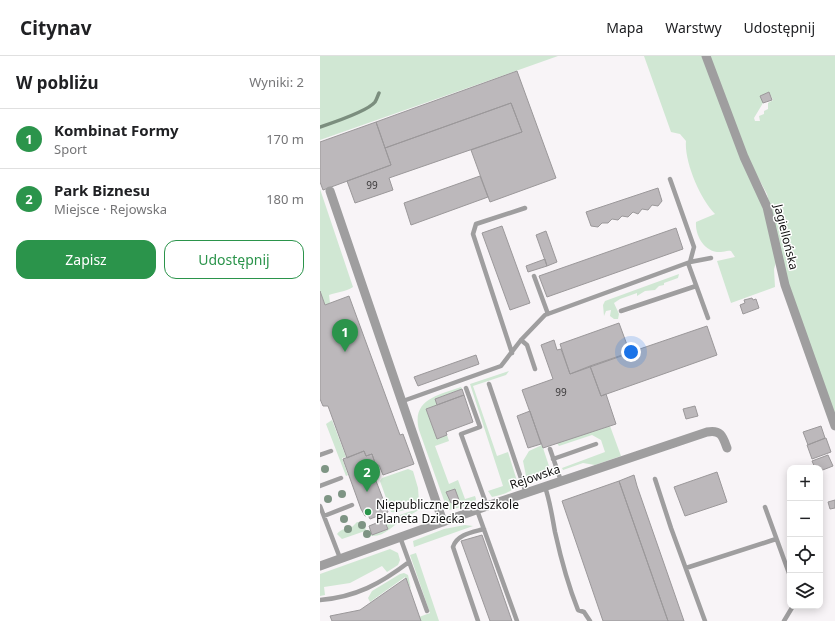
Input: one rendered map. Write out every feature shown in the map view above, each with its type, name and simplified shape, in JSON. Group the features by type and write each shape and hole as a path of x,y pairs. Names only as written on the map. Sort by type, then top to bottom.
{"street":[{"name":"Jagiellońska","path":"706,56 744,157 767,207 785,285 835,426"},
{"path":"330,191 444,522"},
{"name":"Rejowska","path":"320,566 487,506 708,432 718,431 721,434 727,448"}],"lane":[{"path":"670,179 694,247 689,263 708,318"},
{"path":"512,353 473,234 476,224 525,208"},
{"path":"403,401 501,366 521,340 542,317 548,314 689,263 711,258"},
{"path":"534,276 548,314"},
{"path":"621,311 696,286"},
{"path":"521,340 527,345 535,369"},
{"path":"489,384 526,493"},
{"path":"466,388 480,427 461,434 487,506"},
{"path":"553,459 596,444"},
{"path":"550,449 561,481"},
{"path":"320,454 331,450"},
{"path":"320,486 341,478"},
{"path":"655,479 705,621"},
{"path":"545,486 568,585 578,610 584,612 590,621"},
{"path":"324,516 352,505"},
{"path":"320,506 340,558"},
{"path":"765,507 789,573"},
{"path":"477,510 517,621"},
{"path":"478,621 453,547 455,542 460,538 484,529"},
{"path":"400,537 426,611"},
{"path":"686,568 776,539"},
{"path":"320,600 349,596 364,591 409,562"},
{"path":"784,621 791,609"}],"green space":[{"path":"320,56 558,56 320,140"},
{"path":"644,56 703,56 761,196 777,259 774,269 775,287 731,303 717,261 735,257 731,251 715,252 710,250 699,238 696,222 715,214 699,190 690,169 686,141 680,134 671,132"},
{"path":"708,56 835,56 835,416 793,306 767,194 746,155","holes":["769,92 773,100 768,103 768,109 764,111 764,114 759,116 760,121 755,121 754,118 763,103 760,96"]},
{"path":"320,189 353,287 329,295 330,303 325,305 320,291"},
{"path":"679,274 678,278 664,283 664,285 659,286 655,290 645,291 637,296 637,293 620,299 614,303 619,314 618,319 614,319 610,316 611,310 606,311 604,316 603,305 605,301"},
{"path":"509,371 506,375 473,386 497,456 508,452 517,481 514,488 511,490 504,494 492,497 488,491 503,486 470,384"},
{"path":"461,387 462,389 435,399 437,405 426,409 437,439 447,435 449,441 435,446 449,484 458,480 465,499 475,496 476,499 474,504 449,510 447,509 419,430 418,420 419,411 429,400"},
{"path":"332,420 346,457 342,458 348,475 346,476 326,424"},
{"path":"610,426 621,456 595,465 583,463 563,470 562,468 605,452 601,440 592,435 559,446 557,443"},
{"path":"542,445 552,475 531,480 526,476 523,461 529,451"},
{"path":"408,469 413,471 418,488 419,502 406,510 391,512 380,481 382,478"},
{"path":"423,507 404,518 385,533 371,536 369,526 372,535 388,529 385,520"},
{"path":"357,522 364,523 368,538 365,531 342,539 337,534 342,530 352,527"},
{"path":"465,525 473,526 414,547 413,541 444,529"},
{"path":"390,549 398,553 400,560 398,565 387,572 382,566 350,583 324,587 325,595 320,596 320,574"},
{"path":"416,553 439,621 421,621 419,617 430,613 410,555"},
{"path":"404,573 408,575 411,589 405,577 370,602 368,598 372,591"}],"building":[{"path":"517,71 556,178 490,202 471,150 522,132 511,103 385,148 376,122"},
{"path":"769,92 772,100 763,103 760,96"},
{"path":"511,103 522,132 389,178 393,190 355,203 347,181 391,165 385,148"},
{"path":"376,122 391,165 323,190 320,182 320,142"},
{"path":"480,176 488,197 411,225 404,203"},
{"path":"658,188 662,201 658,206 652,205 648,210 642,209 638,214 633,212 628,217 622,216 618,220 612,219 608,223 602,223 598,227 591,226 586,212"},
{"path":"502,226 530,303 510,310 482,233"},
{"path":"676,228 683,249 547,297 539,276"},
{"path":"546,231 557,262 547,266 536,235"},
{"path":"545,259 547,266 528,272 526,266"},
{"path":"320,291 325,305 349,296 400,435 403,434 414,464 383,475 379,465 376,466 372,454 366,456 364,451 347,458 328,406 323,406 320,399"},
{"path":"752,298 753,300 756,299 759,308 743,314 740,305 745,303 744,300"},
{"path":"619,323 630,353 570,374 560,344"},
{"path":"707,326 717,355 601,396 590,366"},
{"path":"554,340 557,350 561,349 570,374 590,366 601,396 606,394 616,424 543,448 522,390 553,379 541,345"},
{"path":"476,355 479,364 418,386 414,377"},
{"path":"462,389 464,395 437,405 435,399"},
{"path":"464,395 473,422 446,432 447,435 437,439 426,409"},
{"path":"695,406 698,416 686,419 683,409"},
{"path":"530,411 541,444 528,448 517,416"},
{"path":"821,426 825,438 808,445 803,432"},
{"path":"826,438 831,452 812,459 807,445"},
{"path":"364,451 366,456 372,454 376,466 371,468 388,512 370,519 368,515 365,516 361,509 343,459"},
{"path":"828,455 833,466 823,470 823,465 814,465 812,461"},
{"path":"717,472 727,502 685,516 674,487"},
{"path":"634,475 684,621 668,621 619,481"},
{"path":"619,481 668,621 603,621 562,501"},
{"path":"455,489 459,500 451,503 446,492"},
{"path":"835,500 835,508 830,509 828,502"},
{"path":"384,520 388,529 372,535 369,526"},
{"path":"482,535 512,621 490,621 461,541"},
{"path":"406,578 421,621 332,621 330,616 360,610"}],"waterway":[{"path":"320,127 365,109 375,102 379,93"}],"place":[{"name":"Kombinat Formy","path":"345,352"},
{"name":"Park Biznesu","path":"367,492"},
{"name":"Niepubliczne Przedszkole Planeta Dziecka","path":"368,512"}]}
